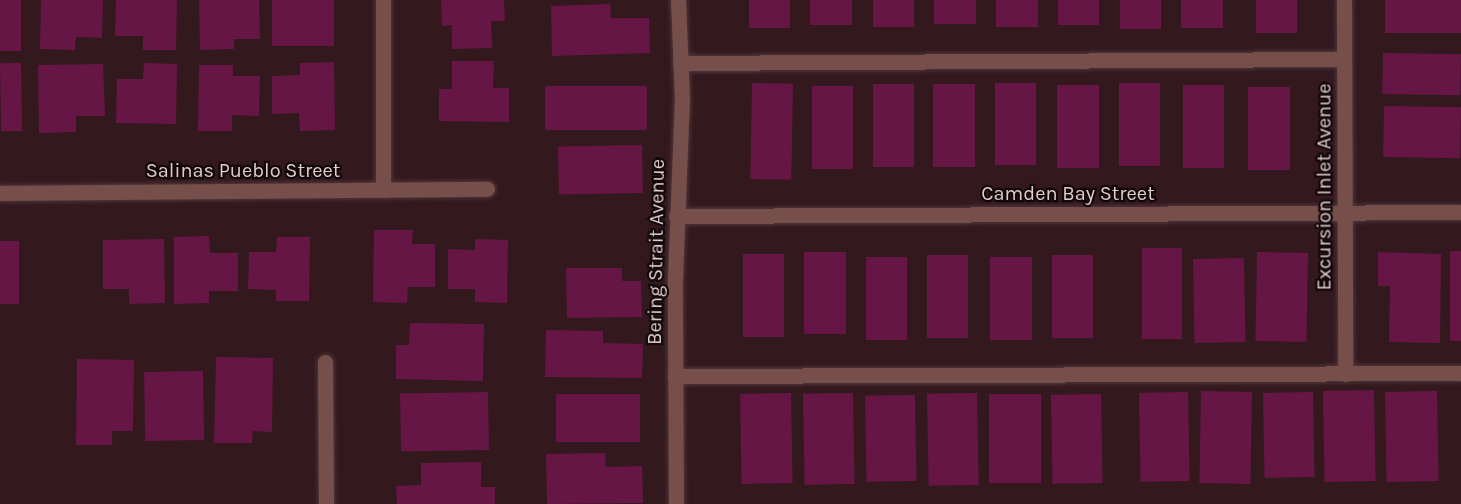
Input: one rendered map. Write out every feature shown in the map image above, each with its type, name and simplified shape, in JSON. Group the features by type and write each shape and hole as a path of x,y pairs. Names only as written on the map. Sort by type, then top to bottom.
{"street":[{"path":"383,0 384,190"},
{"name":"Bering Strait Avenue","path":"676,504 676,216 680,63 678,0"},
{"name":"Excursion Inlet Avenue","path":"1344,0 1345,374"},
{"path":"680,63 1344,59"},
{"name":"Salinas Pueblo Street","path":"0,193 487,189"},
{"name":"Camden Bay Street","path":"676,216 1461,213"},
{"path":"326,362 326,504"},
{"path":"675,376 1461,374"}],"building":[{"path":"0,0 21,0 21,51 0,51"},
{"path":"41,0 103,0 102,38 76,37 75,50 40,49"},
{"path":"116,0 177,0 176,50 143,50 143,36 115,36"},
{"path":"199,0 259,0 260,39 234,39 234,49 200,50"},
{"path":"272,0 334,0 334,46 272,46"},
{"path":"441,0 504,0 505,21 491,21 492,48 452,49 452,25 442,26"},
{"path":"749,0 790,0 790,28 749,28"},
{"path":"810,0 852,0 852,25 810,25"},
{"path":"873,0 914,0 914,27 873,27"},
{"path":"934,0 976,0 976,24 934,24"},
{"path":"996,0 1038,0 1038,27 996,27"},
{"path":"1058,0 1099,0 1099,25 1058,25"},
{"path":"1120,0 1161,0 1161,29 1120,29"},
{"path":"1181,0 1223,0 1223,28 1181,28"},
{"path":"1256,0 1297,0 1297,33 1256,33"},
{"path":"1385,0 1461,0 1461,33 1385,33"},
{"path":"610,4 611,18 649,18 650,53 552,56 551,6"},
{"path":"1383,53 1461,54 1460,95 1382,94"},
{"path":"452,61 494,61 493,88 509,88 509,122 439,121 439,89 452,89"},
{"path":"334,62 335,130 300,131 299,113 272,114 272,76 300,75 300,63"},
{"path":"0,63 21,63 22,131 1,131"},
{"path":"144,63 177,64 176,124 116,123 117,79 143,79"},
{"path":"103,64 105,116 76,116 76,132 39,133 38,65"},
{"path":"199,65 233,65 233,76 260,76 259,116 232,115 232,131 198,131"},
{"path":"752,83 793,84 791,180 750,179"},
{"path":"995,83 1036,83 1036,165 995,165"},
{"path":"1119,83 1160,83 1160,166 1119,166"},
{"path":"873,84 914,84 914,167 873,167"},
{"path":"933,84 975,84 975,167 933,167"},
{"path":"1057,85 1099,85 1099,168 1057,168"},
{"path":"1183,85 1224,85 1224,168 1183,168"},
{"path":"545,86 647,86 647,130 545,130"},
{"path":"812,86 853,86 853,169 812,169"},
{"path":"1248,87 1290,87 1290,170 1248,170"},
{"path":"1384,106 1461,107 1460,158 1383,157"},
{"path":"642,145 643,193 559,194 558,146"},
{"path":"374,230 413,230 412,244 435,244 435,287 408,287 407,303 373,302"},
{"path":"209,236 210,253 238,253 238,291 209,291 209,303 174,304 174,237"},
{"path":"277,237 310,237 309,301 276,301 276,290 248,289 249,252 276,252"},
{"path":"164,239 165,303 129,304 129,289 103,289 103,240"},
{"path":"475,239 508,240 507,303 475,302 475,289 448,289 448,249 475,250"},
{"path":"0,241 19,241 19,304 0,304"},
{"path":"1142,248 1182,248 1182,339 1142,339"},
{"path":"1450,251 1461,251 1461,341 1450,341"},
{"path":"804,252 846,252 846,334 804,334"},
{"path":"1257,252 1308,253 1306,342 1255,341"},
{"path":"1378,252 1441,254 1440,343 1389,342 1390,286 1378,286"},
{"path":"743,254 784,254 784,337 743,337"},
{"path":"927,255 968,255 968,338 927,338"},
{"path":"1052,255 1093,255 1093,338 1052,338"},
{"path":"866,257 907,257 907,340 866,340"},
{"path":"990,257 1032,257 1032,340 990,340"},
{"path":"1244,258 1245,342 1194,343 1193,259"},
{"path":"566,268 622,268 622,281 641,281 642,317 567,318"},
{"path":"410,323 484,324 483,381 396,379 396,345 409,345"},
{"path":"546,330 603,331 603,343 643,344 642,378 545,377"},
{"path":"216,357 273,358 272,432 253,431 252,443 214,443"},
{"path":"77,359 134,360 133,431 112,431 112,445 76,445"},
{"path":"203,371 204,440 145,441 144,372"},
{"path":"1374,390 1376,481 1325,482 1323,391"},
{"path":"1201,391 1252,392 1250,484 1199,483"},
{"path":"1437,391 1439,481 1387,482 1385,392"},
{"path":"488,392 489,450 401,452 400,394"},
{"path":"1188,392 1190,481 1141,482 1139,393"},
{"path":"1313,392 1314,477 1264,478 1263,393"},
{"path":"791,393 793,483 742,484 740,394"},
{"path":"853,393 855,484 805,485 803,394"},
{"path":"977,393 979,485 929,486 927,394"},
{"path":"556,394 640,394 640,442 556,442"},
{"path":"989,394 1041,394 1041,483 989,483"},
{"path":"1101,394 1103,483 1053,484 1051,395"},
{"path":"915,395 917,481 867,482 865,396"},
{"path":"605,453 606,467 642,466 643,503 547,504 546,454"},
{"path":"481,462 481,487 495,487 495,504 397,504 396,486 421,485 421,463"}]}
